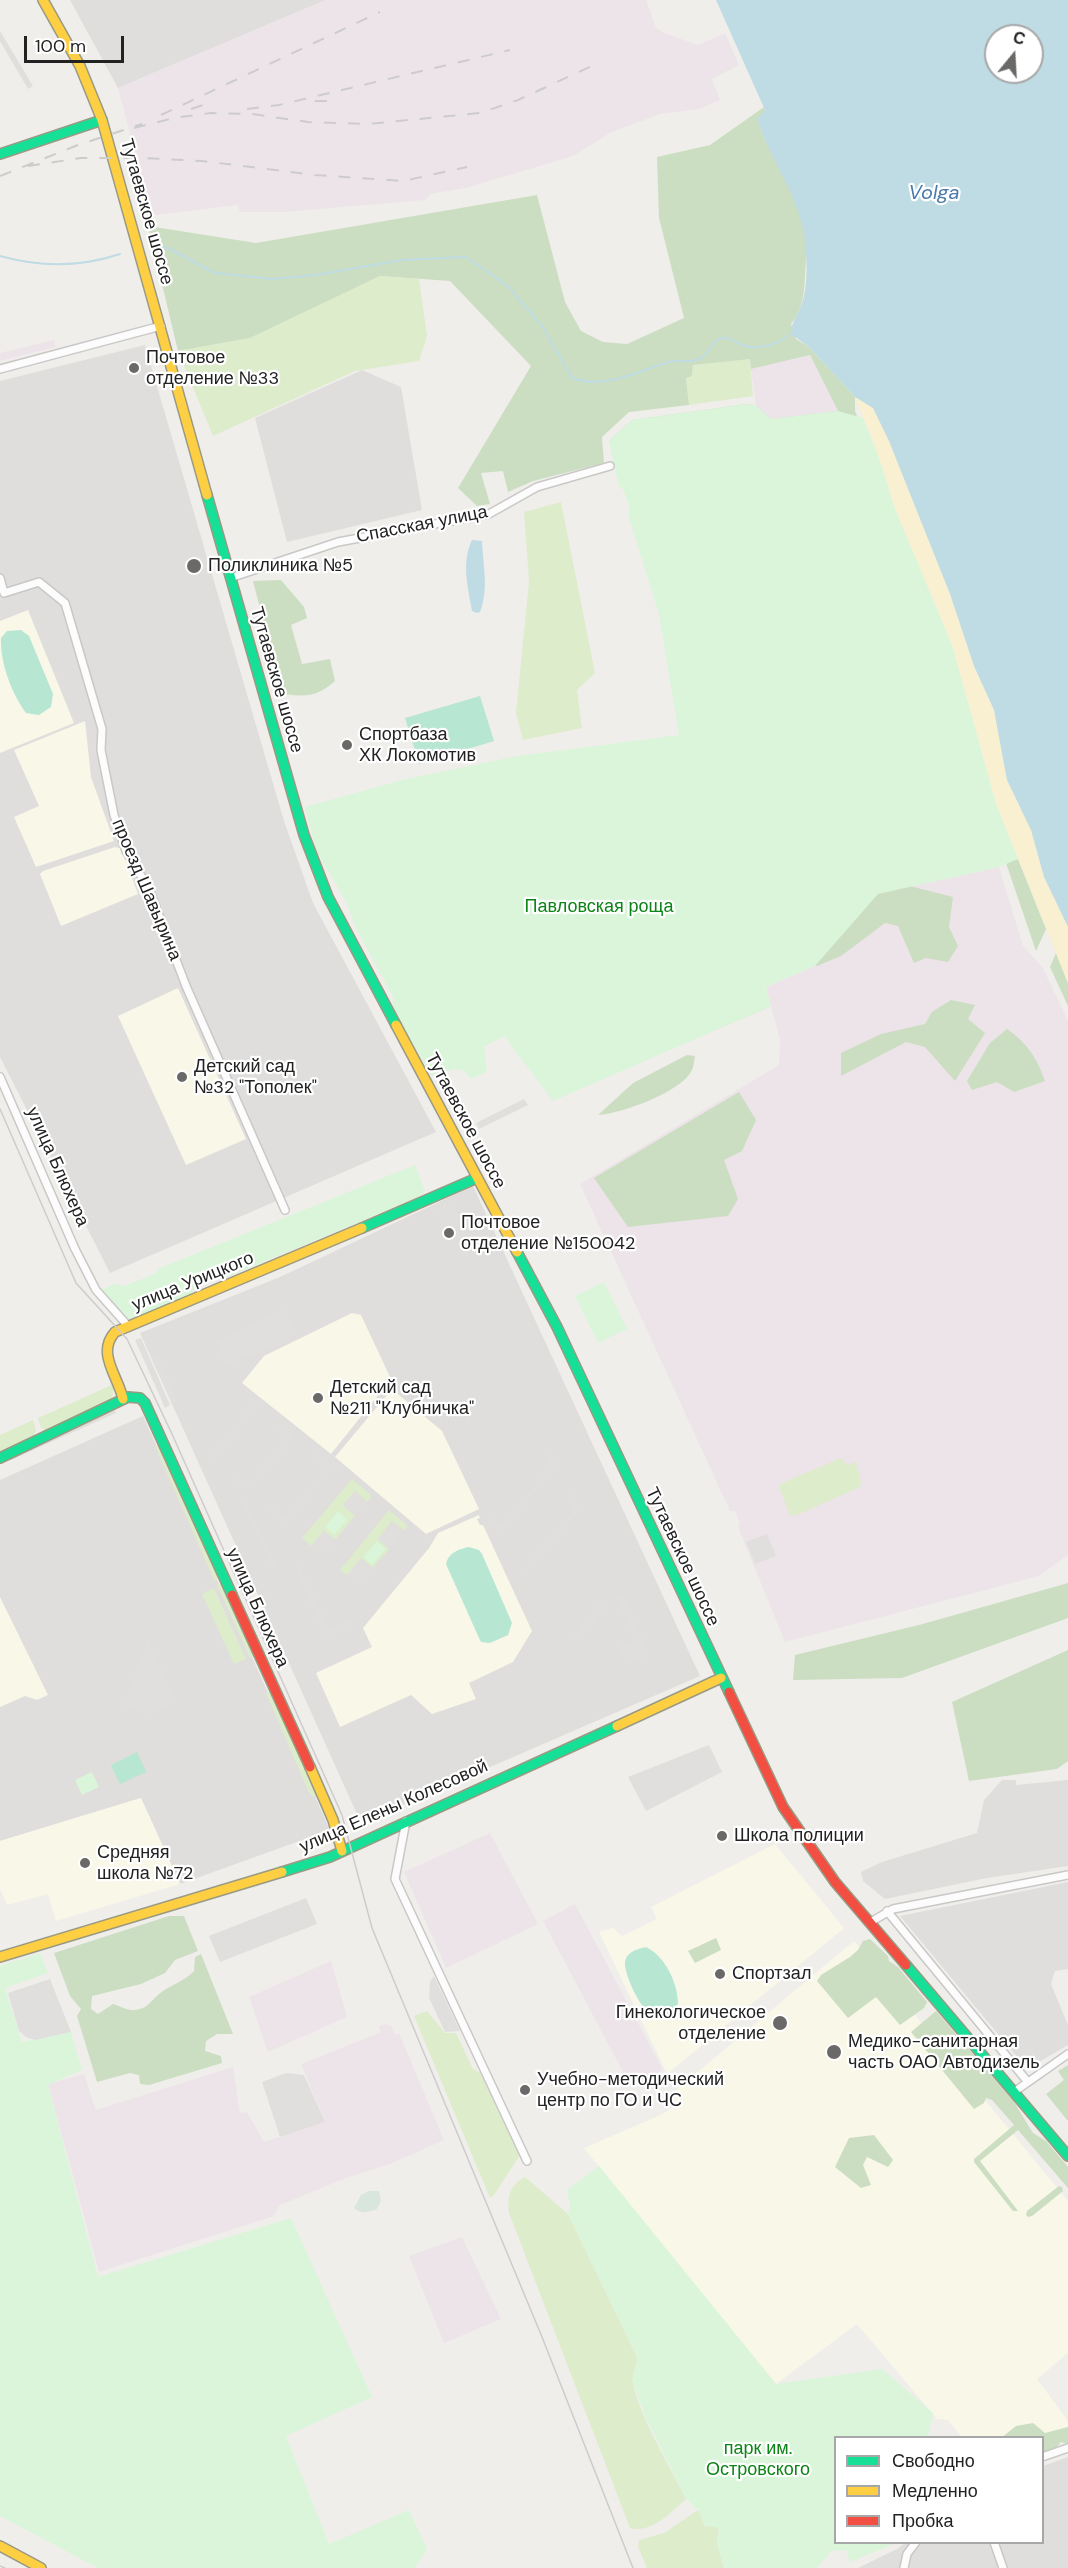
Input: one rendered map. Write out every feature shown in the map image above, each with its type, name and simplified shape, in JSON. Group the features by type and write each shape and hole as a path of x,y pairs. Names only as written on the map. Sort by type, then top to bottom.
{"main road":[{"name":"Тутаевское шоссе","path":"43,0 80,66 102,120 304,834 328,897 557,1327 721,1678 793,1823 835,1882 1068,2156"},
{"path":"0,154 102,120"},
{"name":"улица Урицкого","path":"123,1399 121,1387 105,1349 111,1335 477,1178"},
{"name":"улица Блюхера","path":"123,1399 140,1398 152,1415 333,1820 342,1851"},
{"path":"0,1458 116,1405 123,1399"},
{"name":"улица Елены Колесовой","path":"0,1957 295,1868 342,1851 721,1678"},
{"path":"0,2546 41,2568"}],"street":[{"path":"0,369 161,326"},
{"name":"Спасская улица","path":"230,578 338,542 489,514 537,487 610,466"},
{"name":"проезд Шавырина","path":"0,578 4,593 39,582 65,603 102,729 101,750 114,816 126,851 149,889 161,916 186,986 285,1210"},
{"name":"улица Блюхера","path":"0,1077 75,1249 96,1290 128,1326"},
{"path":"406,1821 395,1879 527,2161"},
{"path":"869,1923 887,1911 1068,1875"},
{"path":"887,1911 1027,2081"},
{"path":"1014,2092 1068,2054"},
{"path":"1044,2456 1068,2449"},
{"path":"904,2568 907,2554 914,2544"},
{"path":"995,2544 1003,2568"}],"shaded area":[{"path":"70,0 326,0 118,88"},
{"path":"326,0 646,0 656,28 664,33 698,45 725,33 739,65 712,79 720,100 700,109 660,114 610,133 573,156 466,188 430,194 425,200 284,212 240,212 238,205 156,215 151,212 118,88"},
{"path":"0,31 33,86 28,89 0,41"},
{"path":"54,340 56,347 0,361 0,353"},
{"path":"145,345 284,821 313,903 436,1132 110,1273 0,1057 0,381"},
{"path":"810,355 838,411 771,419 756,406 751,369"},
{"path":"362,370 401,387 422,510 287,542 255,418"},
{"path":"28,610 74,723 0,753 0,621"},
{"path":"85,721 91,777 114,841 36,867 14,817 39,806 14,750"},
{"path":"115,847 122,849 138,894 61,926 40,874 43,871"},
{"path":"999,867 1023,946 1043,968 1068,1021 1068,1555 1039,1576 785,1642 738,1527 740,1523 735,1511 730,1511 580,1184 779,1065 780,1040 766,987 815,966 878,894"},
{"name":"Детский сад №32 \"Тополек\"","path":"178,988 246,1139 186,1165 118,1016"},
{"path":"524,1099 528,1105 479,1129 476,1123"},
{"path":"473,1186 700,1676 361,1823 140,1333 280,1277"},
{"path":"446,1202 463,1217 455,1226 433,1209"},
{"path":"285,1310 296,1333 227,1366 216,1341"},
{"name":"Детский сад №211 \"Клубничка\"","path":"352,1313 361,1315 391,1379 331,1454 242,1383 264,1356"},
{"path":"141,1338 170,1405 165,1408 135,1340"},
{"path":"158,1354 178,1402 172,1404 151,1356"},
{"path":"392,1389 442,1431 479,1509 426,1534 335,1457"},
{"path":"256,1402 259,1404 213,1460 209,1458"},
{"path":"114,1409 116,1413 11,1460 9,1456"},
{"path":"143,1416 330,1830 180,1884 141,1798 0,1841 0,1480"},
{"path":"276,1421 294,1436 248,1491 230,1475 232,1473 248,1486 289,1437 274,1424"},
{"path":"550,1449 556,1466 500,1533 490,1516 493,1514 501,1526 551,1466 545,1453"},
{"path":"313,1450 333,1466 285,1523 265,1506 268,1503 286,1517 328,1467 311,1453"},
{"path":"355,1491 367,1502 355,1516 343,1505"},
{"path":"570,1492 579,1511 522,1577 521,1573 574,1510 567,1496"},
{"path":"245,1500 278,1568 274,1570 241,1502"},
{"path":"479,1515 480,1518 477,1519 480,1525 483,1525 532,1631 513,1662 469,1683 476,1699 432,1714 411,1695 340,1727 316,1673 372,1647 363,1628 429,1548 438,1533"},
{"path":"393,1521 404,1531 389,1549 378,1539"},
{"path":"324,1531 335,1540 322,1555 311,1546"},
{"path":"767,1534 776,1556 755,1564 746,1542"},
{"path":"361,1558 373,1568 359,1585 347,1575"},
{"path":"299,1565 329,1629 349,1620 351,1624 326,1636 294,1567"},
{"path":"623,1594 649,1655 626,1665 619,1647 635,1639 617,1597"},
{"path":"0,1597 48,1695 37,1700 25,1696 0,1707"},
{"path":"599,1604 606,1609 578,1643 572,1637"},
{"path":"148,1639 176,1702 150,1714 124,1706"},
{"path":"709,1745 722,1772 646,1811 628,1777"},
{"path":"1002,1780 1016,1780 1016,1785 1068,1780 1068,1866 987,1878 885,1899 863,1881 861,1872 882,1862 977,1833 984,1800"},
{"name":"Средняя школа №72","path":"141,1798 180,1884 56,1921 48,1894 7,1905 0,1889 0,1841"},
{"path":"490,1833 538,1924 446,1968 404,1872"},
{"path":"775,1844 844,1928 667,2074 599,1932 613,1928 622,1936 657,1919 651,1907"},
{"path":"1068,1882 1068,1969 1055,1971 1051,1984 1068,2025 1068,2045 1027,2069 900,1916"},
{"path":"306,1898 317,1924 220,1962 209,1936"},
{"path":"575,1904 663,2070 631,2087 543,1921"},
{"path":"854,1941 1068,2201 1068,2353 1037,2379 1068,2421 1068,2435 1044,2438 961,2436 948,2420 937,2419 857,2324 776,2384 584,2148 663,2114 676,2104 669,2096"},
{"path":"331,1961 347,2017 268,2052 249,1997"},
{"path":"434,1976 460,2031 445,2032 429,1998 430,1982"},
{"path":"50,1979 71,2032 35,2040 19,2031 8,1993"},
{"path":"387,2023 388,2026 391,2025 395,2035 399,2033 444,2140 390,2164 346,2178 280,2205 274,2216 99,2272 48,2084 84,2074 96,2110 233,2067 240,2113 247,2112 264,2142 325,2122 301,2064 381,2032 379,2027"},
{"path":"286,2073 304,2075 325,2122 280,2137 262,2082"},
{"path":"369,2191 379,2191 381,2201 377,2209 362,2212 354,2208 361,2195"},
{"path":"462,2237 501,2319 444,2343 409,2256"},
{"path":"1068,2457 1068,2568 858,2568 904,2544 1044,2544 1044,2466"}],"green space":[{"path":"764,107 765,111 757,119 800,211 805,231 803,296 798,313 791,324 796,339 809,347 855,397 855,411 913,557 609,441 632,420 747,404 756,406 771,419 838,411 810,355 751,369 750,359 693,365 692,376 686,378 689,405 629,412 602,437 604,463 533,481 508,492 503,471 481,473 490,504 477,506 458,488 531,366 450,281 380,276 250,338 178,351 148,226 256,243 537,195 565,302 581,331 603,342 627,344 684,318 659,218 657,157 710,145"},
{"path":"380,276 419,279 427,336 419,361 355,371 213,436 178,351 250,338"},
{"path":"750,359 753,396 689,405 686,377 692,376 693,365"},
{"name":"Павловская роща","path":"747,404 756,406 771,419 838,411 863,418 878,455 895,509 952,645 996,804 1018,859 999,867 878,894 815,966 766,987 771,1006 553,1101 504,1036 484,1047 487,1072 471,1079 464,1070 454,1069 432,1076 393,1009 393,997 355,926 347,903 316,850 305,807 402,780 517,756 679,735 659,614 628,515 629,505 623,489 619,487 609,441 632,420"},
{"path":"561,502 595,673 577,690 582,728 523,740 516,713 529,581 524,512"},
{"path":"281,580 304,607 307,618 291,625 302,664 330,659 335,681 311,695 282,694 253,581"},
{"path":"21,630 29,636 53,694 51,707 39,715 26,713 12,688 3,658 1,638 7,631"},
{"path":"480,696 494,741 419,764 405,718"},
{"path":"1018,859 1046,929 1036,951 1006,863"},
{"path":"890,881 953,897 949,927 958,946 948,962 926,958 914,963 898,926 885,923 841,956 817,966 808,962 764,987 769,1007 713,1031 715,1015"},
{"path":"1056,953 1068,983 1068,1006 1050,967"},
{"path":"951,1000 975,1005 968,1019 985,1033 955,1081 925,1047 906,1042 841,1076 841,1053 881,1034 925,1024 932,1012"},
{"path":"1007,1029 1031,1052 1045,1081 1014,1092 997,1082 972,1090 967,1081 990,1043"},
{"path":"687,1055 695,1056 693,1068 676,1086 664,1094 635,1106 598,1115 633,1083"},
{"path":"739,1092 756,1120 742,1151 724,1160 738,1199 728,1216 628,1227 594,1178"},
{"path":"415,1165 425,1191 417,1198 227,1277 211,1278 196,1284 191,1294 133,1319 125,1318 100,1290 118,1283 122,1287 154,1274 160,1268"},
{"path":"604,1282 627,1329 598,1343 575,1296"},
{"path":"114,1384 112,1400 48,1431 41,1428 38,1418"},
{"path":"33,1420 36,1430 33,1438 0,1452 0,1435"},
{"path":"161,1443 219,1574 215,1582 155,1446"},
{"path":"841,1458 848,1466 853,1462 856,1463 861,1481 860,1487 795,1516 790,1515 779,1487 780,1484"},
{"path":"352,1479 372,1496 367,1502 355,1491 343,1505 355,1516 335,1540 324,1531 311,1546 302,1538"},
{"path":"389,1510 408,1526 404,1531 392,1521 378,1539 389,1549 373,1568 361,1559 347,1575 340,1570"},
{"path":"338,1511 347,1520 334,1535 325,1527"},
{"path":"377,1541 386,1549 372,1565 363,1557"},
{"path":"469,1547 479,1550 482,1554 512,1623 508,1635 490,1643 481,1642 446,1564 452,1554"},
{"path":"224,1581 257,1655 250,1658 217,1585"},
{"path":"1068,1583 1068,1618 902,1678 793,1680 795,1655 919,1625"},
{"path":"214,1588 246,1659 234,1664 202,1594"},
{"path":"1068,1650 1068,1761 1057,1769 969,1781 952,1702"},
{"path":"272,1690 322,1799 310,1795 266,1693"},
{"path":"137,1752 146,1772 120,1784 111,1765"},
{"path":"92,1772 99,1787 82,1795 75,1780"},
{"path":"169,1916 184,1916 198,1951 175,1960 165,1973 141,1984 92,1996 91,2009 98,2014 113,2004 130,2010 143,2008 162,1992 190,1975 194,1971 195,1957 201,1954 233,2034 217,2034 206,2041 205,2051 221,2056 222,2063 149,2085 140,2084 139,2075 130,2073 97,2082 77,2016 81,2009 70,1996 54,1953"},
{"path":"716,1938 721,1950 695,1963 688,1951"},
{"path":"870,1939 888,1956 889,1961 898,1967 927,2002 924,2008 900,2025 876,1997 848,2018 817,1981 821,1975 850,1957 863,1941"},
{"path":"646,1947 664,1963 676,1988 678,2004 667,2015 655,2015 644,2008 627,1975 625,1963 627,1956"},
{"path":"40,1953 48,1973 5,1988 22,2042 71,2032 82,2070 48,2085 98,2277 291,2218 372,2397 286,2436 329,2544 409,2510 427,2549 415,2568 98,2568 0,2516 0,1966"},
{"path":"427,2011 445,2033 456,2033 473,2069 484,2075 520,2155 490,2198 414,2016"},
{"path":"936,2011 1014,2102 1033,2133 1046,2141 1068,2167 1068,2188 1018,2130 980,2161 1018,2211 1013,2211 974,2162 974,2159 1014,2125 992,2100 986,2098 984,2103 974,2109 911,2032"},
{"path":"1068,2065 1068,2121 1046,2094 1064,2080 1058,2071"},
{"path":"874,2135 893,2160 888,2167 867,2157 863,2165 871,2185 861,2188 835,2167 849,2138"},
{"name":"парк им. Островского","path":"599,2166 776,2384 882,2369 933,2413 928,2436 834,2436 834,2544 894,2544 850,2562 846,2550 831,2551 817,2568 724,2568 717,2543 719,2528 705,2526 698,2510 686,2499 645,2416 632,2380 638,2358 568,2214 570,2206 567,2190"},
{"path":"525,2177 568,2214 638,2359 633,2379 636,2396 648,2426 686,2499 661,2521 646,2528 630,2528 509,2213 509,2201 513,2187"},
{"path":"1059,2186 1063,2191 1032,2216 1026,2215 1027,2211"},
{"path":"1033,2423 1045,2433 1068,2427 1068,2444 1061,2442 1053,2452 1044,2456 1044,2436 1004,2436 1016,2426"},
{"path":"698,2510 705,2526 719,2527 717,2543 724,2568 647,2568 638,2547 639,2540 664,2533"}],"sand":[{"path":"855,397 873,408 889,441 950,594 974,666 994,710 1007,780 1031,830 1044,877 1068,927 1068,983 996,804 952,645 895,509 878,455"}],"water":[{"name":"Volga","path":"716,0 1068,0 1068,927 1044,877 1031,830 1007,780 994,710 974,666 950,594 889,441 873,408 855,397 809,347 791,334 792,325 802,305 805,289 807,265 804,235 794,201 757,119 765,110"},
{"path":"472,540 482,541 484,568 483,603 480,612 477,613 472,611 466,575 467,557"}],"waterway":[{"path":"149,245 168,248 215,273 273,279 315,275 402,260 466,257 508,286 542,326 572,378 584,381 609,381 669,362 697,360 705,355 717,340 723,338 745,346 757,347 776,343 792,334"},
{"path":"0,256 15,260 60,264 90,261 120,254"}],"tram line":[{"path":"0,1109 76,1283 127,1339 172,1434 342,1815 372,1928 542,2337 633,2568"},
{"path":"0,2566 5,2568"}],"railway":[{"path":"161,115 380,12"},
{"path":"247,109 279,105 510,50"},
{"path":"134,128 174,118 211,113 252,114 308,122 368,124 480,113 518,100 594,65"},
{"path":"315,101 336,101"},
{"path":"191,109 212,102"},
{"path":"0,176 78,145 142,124"},
{"path":"28,166 81,158 143,158 202,161 315,175 403,181 467,167"}],"traffic: fast":[{"path":"0,154 102,120"},
{"path":"207,495 304,835 328,897 396,1025"},
{"path":"362,1228 477,1178"},
{"path":"517,1252 557,1327 729,1692"},
{"path":"0,1458 128,1397 140,1398 145,1403 232,1595"},
{"path":"282,1872 330,1857 617,1726"},
{"path":"906,1965 1068,2156"}],"traffic: slow":[{"path":"43,0 80,66 102,120 207,495"},
{"path":"396,1025 517,1252"},
{"path":"123,1399 108,1356 110,1340 115,1332 362,1228"},
{"path":"617,1726 721,1678"},
{"path":"310,1767 333,1820 342,1851"},
{"path":"0,1957 282,1872"},
{"path":"0,2546 41,2568"}],"traffic: jam":[{"path":"232,1595 310,1767"},
{"path":"729,1692 783,1807 835,1882 906,1965"}],"place":[{"name":"Почтовое отделение №33","path":"134,368"},
{"name":"Поликлиника №5","path":"194,566"},
{"name":"Спортбаза ХК Локомотив","path":"347,745"},
{"name":"Детский сад №32 \"Тополек\"","path":"182,1077"},
{"name":"Почтовое отделение №150042","path":"449,1233"},
{"name":"Детский сад №211 \"Клубничка\"","path":"318,1398"},
{"name":"Школа полиции","path":"722,1836"},
{"name":"Средняя школа №72","path":"85,1863"},
{"name":"Спортзал","path":"720,1974"},
{"name":"Гинекологическое отделение","path":"780,2023"},
{"name":"Медико-санитарная часть ОАО Автодизель","path":"834,2052"},
{"name":"Учебно-методический центр по ГО и ЧС","path":"525,2090"}]}
